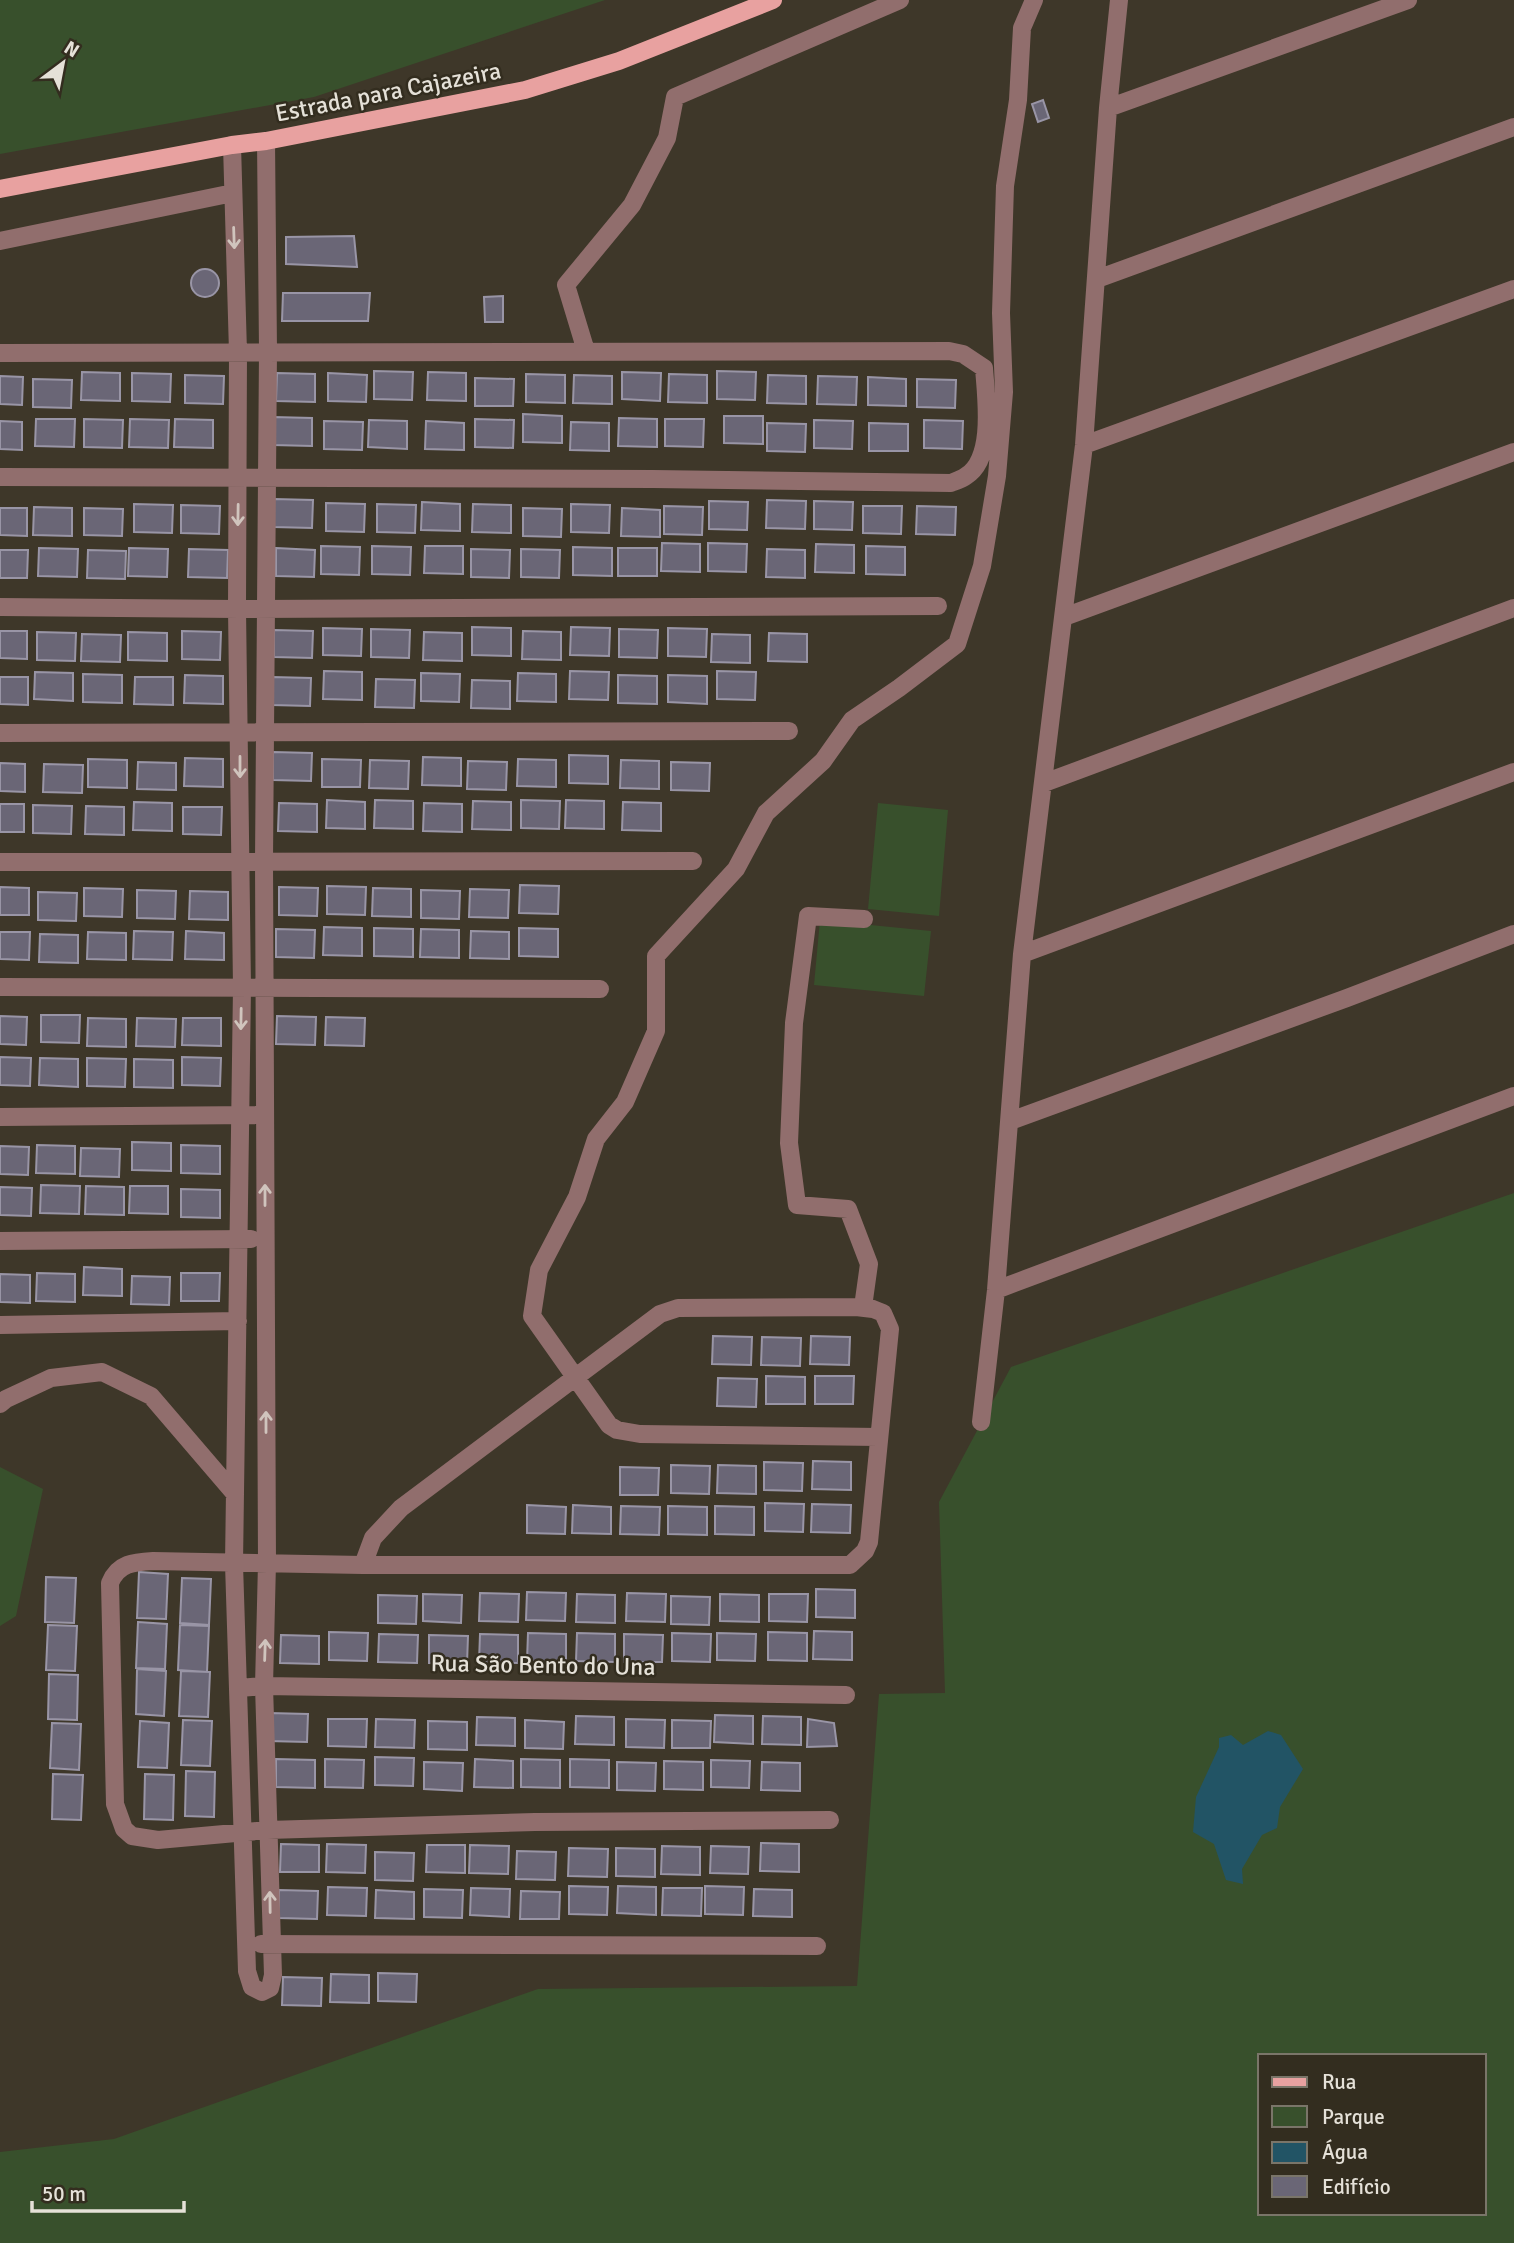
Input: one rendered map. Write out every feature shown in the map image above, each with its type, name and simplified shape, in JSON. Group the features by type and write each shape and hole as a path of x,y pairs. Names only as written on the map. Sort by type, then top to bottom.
{"main road":[{"name":"Estrada para Cajazeira","path":"0,189 232,145 266,141 525,90 619,61 774,0"}],"street":[{"path":"586,351 566,285 632,205 667,138 674,97 900,0"},
{"path":"878,1437 617,1430 609,1424 532,1316 539,1270 577,1197 596,1139 625,1102 656,1031 656,956 736,869 766,813 823,761 852,720 957,644 982,566 997,476 1004,392 1001,313 1005,186 1018,100 1022,28 1034,0"},
{"path":"981,1422 996,1290 1022,954 1084,445 1108,107 1119,0"},
{"path":"1108,107 1408,0"},
{"path":"1097,279 1514,127"},
{"path":"232,145 238,352 237,609 242,987 234,1564 248,1979 252,1987 262,1992 270,1989 272,1983 264,1686 267,1563 264,861 268,351 266,141"},
{"path":"0,241 233,193"},
{"path":"1084,445 1514,289"},
{"path":"0,353 949,351 963,354 984,368 987,413 985,446 981,457 968,476 951,483 0,477"},
{"path":"1064,617 1514,452"},
{"path":"0,607 266,609 938,606"},
{"path":"1044,783 1514,608"},
{"path":"0,733 789,731"},
{"path":"1022,954 1514,772"},
{"path":"0,862 694,861"},
{"path":"863,1307 869,1264 848,1209 797,1205 789,1143 794,1023 808,916 864,919"},
{"path":"1010,1121 1514,934"},
{"path":"0,987 600,989"},
{"path":"996,1290 1514,1096"},
{"path":"0,1117 239,1113 265,1115"},
{"path":"0,1241 265,1239"},
{"path":"363,1565 373,1538 401,1508 660,1314 678,1308 863,1307 883,1313 890,1329 869,1542 865,1551 850,1564 363,1565 138,1562 125,1565 114,1573 110,1583 115,1804 124,1829 132,1836 158,1840 268,1830 535,1822 830,1819"},
{"path":"0,1325 238,1321"},
{"path":"0,1405 6,1399 51,1378 102,1372 151,1396 235,1494"},
{"name":"Rua São Bento do Una","path":"239,1688 264,1686 846,1695"},
{"path":"247,1945 817,1946"}],"green space":[{"path":"0,0 605,0 314,97 0,154"},
{"path":"878,803 948,810 939,916 868,909"},
{"path":"820,920 931,931 924,996 814,985"},
{"path":"1514,1193 1514,2243 0,2243 0,2152 114,2139 538,1989 857,1986 879,1694 945,1693 939,1502 1011,1367"},
{"path":"0,1467 43,1489 16,1616 0,1626"}],"water":[{"path":"1268,1731 1281,1735 1303,1769 1280,1807 1277,1828 1262,1835 1242,1869 1243,1884 1226,1880 1214,1844 1193,1832 1196,1797 1219,1747 1219,1738 1231,1735 1243,1745"}],"building":[{"path":"1043,100 1049,118 1038,122 1032,104"},
{"path":"354,236 357,267 286,264 286,237"},
{"path":"205,269 215,273 219,283 215,293 205,297 195,293 191,283 195,273"},
{"path":"283,293 370,293 368,321 282,321"},
{"path":"503,296 503,322 485,322 484,297"},
{"path":"374,371 413,372 412,400 374,399"},
{"path":"717,371 756,372 755,400 717,399"},
{"path":"82,372 120,373 120,401 81,400"},
{"path":"428,372 466,373 466,401 427,400"},
{"path":"622,372 661,373 660,401 622,399"},
{"path":"132,373 171,374 170,402 132,401"},
{"path":"277,373 315,374 315,402 276,401"},
{"path":"328,373 367,375 366,402 328,401"},
{"path":"526,374 565,375 565,403 526,402"},
{"path":"669,374 707,375 707,403 668,402"},
{"path":"185,375 224,376 223,404 185,403"},
{"path":"574,375 612,376 612,404 573,403"},
{"path":"768,375 806,376 806,404 767,403"},
{"path":"0,376 23,377 22,405 0,404"},
{"path":"818,376 857,377 856,405 817,404"},
{"path":"868,377 906,379 906,406 868,405"},
{"path":"475,378 514,379 513,406 475,406"},
{"path":"33,379 72,380 71,408 33,407"},
{"path":"917,379 956,380 955,408 917,407"},
{"path":"523,414 562,416 562,443 523,442"},
{"path":"724,416 763,416 763,444 724,443"},
{"path":"273,417 312,418 312,446 273,445"},
{"path":"619,418 657,419 657,447 618,446"},
{"path":"36,419 75,419 74,447 35,446"},
{"path":"84,419 123,420 122,448 84,447"},
{"path":"130,419 169,420 168,448 129,447"},
{"path":"175,419 213,420 213,448 174,447"},
{"path":"475,419 514,420 513,448 475,447"},
{"path":"665,419 704,419 703,447 665,446"},
{"path":"369,420 407,421 407,449 368,447"},
{"path":"814,420 853,421 852,449 814,448"},
{"path":"924,420 963,421 962,449 924,448"},
{"path":"0,421 22,422 22,450 0,449"},
{"path":"324,421 363,422 362,450 324,449"},
{"path":"426,421 464,423 464,450 425,449"},
{"path":"571,422 609,423 609,451 570,450"},
{"path":"767,423 806,424 805,452 767,451"},
{"path":"869,423 908,424 908,451 869,451"},
{"path":"274,499 313,500 312,528 274,527"},
{"path":"767,500 806,501 805,529 766,528"},
{"path":"709,501 748,502 747,530 709,529"},
{"path":"814,501 853,502 852,530 814,529"},
{"path":"422,502 460,504 460,531 421,530"},
{"path":"326,503 365,504 364,532 326,531"},
{"path":"134,504 173,505 172,533 134,532"},
{"path":"377,504 416,505 415,533 377,532"},
{"path":"473,504 511,505 511,533 472,532"},
{"path":"571,504 610,505 609,533 571,532"},
{"path":"181,505 220,506 219,534 181,533"},
{"path":"664,506 703,507 702,535 664,534"},
{"path":"863,506 902,506 901,534 863,533"},
{"path":"917,506 956,507 955,535 916,534"},
{"path":"34,507 72,508 72,536 33,535"},
{"path":"0,508 27,508 27,536 0,535"},
{"path":"84,508 123,509 122,536 84,535"},
{"path":"523,508 562,509 561,537 523,536"},
{"path":"622,508 660,510 660,537 621,536"},
{"path":"662,543 700,544 700,572 661,571"},
{"path":"708,543 747,544 746,572 708,571"},
{"path":"816,544 854,545 854,573 815,572"},
{"path":"321,546 360,547 359,575 321,574"},
{"path":"372,546 411,547 410,575 372,574"},
{"path":"425,546 463,546 463,574 424,573"},
{"path":"866,546 905,547 905,575 866,574"},
{"path":"573,547 612,548 612,576 573,575"},
{"path":"39,548 78,549 77,577 38,576"},
{"path":"129,548 168,549 167,577 128,576"},
{"path":"276,548 315,550 314,577 276,576"},
{"path":"618,548 657,548 657,576 618,576"},
{"path":"189,549 228,550 227,578 188,577"},
{"path":"471,549 510,550 509,578 471,577"},
{"path":"521,549 560,550 559,578 521,577"},
{"path":"767,549 805,550 805,578 766,577"},
{"path":"0,550 28,550 27,578 0,578"},
{"path":"88,550 126,551 125,579 87,578"},
{"path":"472,627 511,628 511,656 472,655"},
{"path":"571,627 610,628 609,656 570,655"},
{"path":"323,628 362,629 361,656 323,655"},
{"path":"668,628 707,629 706,657 668,656"},
{"path":"371,629 410,630 409,658 371,657"},
{"path":"619,629 658,630 657,658 619,657"},
{"path":"274,630 313,631 312,658 274,657"},
{"path":"0,631 27,631 27,659 0,658"},
{"path":"182,631 221,632 220,660 182,659"},
{"path":"523,631 561,632 561,660 522,659"},
{"path":"37,632 76,633 75,661 37,660"},
{"path":"128,632 167,633 167,661 128,660"},
{"path":"424,632 462,633 462,661 423,660"},
{"path":"769,633 807,634 807,662 768,661"},
{"path":"82,634 121,635 120,662 81,661"},
{"path":"712,634 750,635 750,663 711,662"},
{"path":"324,671 362,672 362,700 323,699"},
{"path":"570,671 609,672 608,700 569,699"},
{"path":"717,671 756,672 755,700 717,699"},
{"path":"35,672 73,673 73,701 34,699"},
{"path":"421,673 460,674 459,702 421,701"},
{"path":"518,673 556,674 556,702 517,701"},
{"path":"83,674 122,675 122,703 83,702"},
{"path":"185,675 223,676 223,704 184,703"},
{"path":"618,675 657,676 657,704 618,703"},
{"path":"668,675 707,676 707,704 668,702"},
{"path":"0,677 28,677 28,705 0,704"},
{"path":"135,677 173,677 173,705 134,704"},
{"path":"272,677 311,678 310,706 272,705"},
{"path":"376,679 415,680 414,708 375,707"},
{"path":"472,680 510,681 510,709 471,708"},
{"path":"273,752 312,753 311,781 273,780"},
{"path":"569,755 608,756 608,784 569,783"},
{"path":"423,757 461,758 461,786 422,785"},
{"path":"185,758 223,759 223,787 184,786"},
{"path":"88,759 127,760 127,788 88,787"},
{"path":"322,759 361,760 360,787 322,787"},
{"path":"518,759 556,760 556,787 517,786"},
{"path":"370,760 409,761 408,789 369,788"},
{"path":"621,760 659,761 659,789 620,788"},
{"path":"468,761 507,762 506,790 467,789"},
{"path":"138,762 176,763 176,790 137,789"},
{"path":"671,762 710,763 709,791 671,790"},
{"path":"0,763 25,764 25,792 0,791"},
{"path":"44,764 83,765 82,793 43,792"},
{"path":"327,800 365,802 365,829 326,828"},
{"path":"375,800 413,801 413,829 374,828"},
{"path":"521,800 560,801 559,829 521,828"},
{"path":"566,800 604,801 604,829 565,828"},
{"path":"473,801 511,802 511,830 472,829"},
{"path":"134,802 172,803 172,831 133,830"},
{"path":"623,802 661,803 661,831 622,830"},
{"path":"279,803 317,804 317,832 278,831"},
{"path":"424,803 462,804 462,832 423,831"},
{"path":"0,804 24,804 24,832 0,832"},
{"path":"33,805 72,806 71,834 33,833"},
{"path":"86,806 124,807 124,835 85,834"},
{"path":"183,807 222,807 221,835 183,834"},
{"path":"520,885 559,886 558,914 519,913"},
{"path":"327,886 366,887 365,915 327,914"},
{"path":"0,887 29,888 29,915 0,915"},
{"path":"279,887 318,888 317,916 279,915"},
{"path":"84,888 123,889 122,917 84,916"},
{"path":"373,888 411,889 411,917 372,916"},
{"path":"470,889 509,890 508,918 469,917"},
{"path":"137,890 176,891 175,919 137,918"},
{"path":"421,890 460,891 459,919 421,918"},
{"path":"190,891 228,892 228,920 189,919"},
{"path":"38,892 77,893 76,921 38,920"},
{"path":"324,927 362,928 362,956 323,955"},
{"path":"374,928 413,929 413,957 374,956"},
{"path":"519,928 558,929 558,957 519,956"},
{"path":"276,929 315,930 314,958 276,957"},
{"path":"421,929 459,930 459,958 420,957"},
{"path":"134,931 173,932 172,960 133,959"},
{"path":"186,931 224,933 224,960 185,959"},
{"path":"471,931 509,932 509,959 470,958"},
{"path":"0,932 30,932 29,960 0,959"},
{"path":"88,932 126,933 126,960 87,959"},
{"path":"40,934 78,935 78,963 39,962"},
{"path":"41,1015 80,1015 79,1043 41,1042"},
{"path":"0,1016 27,1017 26,1045 0,1044"},
{"path":"277,1016 316,1017 315,1045 276,1044"},
{"path":"326,1017 365,1018 364,1046 325,1045"},
{"path":"88,1018 126,1019 126,1047 87,1046"},
{"path":"137,1018 176,1019 175,1047 136,1046"},
{"path":"183,1018 221,1018 221,1046 182,1045"},
{"path":"0,1057 31,1058 30,1086 0,1085"},
{"path":"182,1057 221,1058 220,1086 182,1085"},
{"path":"40,1058 78,1059 78,1087 39,1085"},
{"path":"87,1058 126,1059 125,1087 87,1086"},
{"path":"134,1059 173,1060 173,1088 134,1087"},
{"path":"132,1142 171,1143 171,1171 132,1170"},
{"path":"37,1145 75,1146 75,1174 36,1173"},
{"path":"181,1145 220,1146 220,1174 181,1173"},
{"path":"0,1146 29,1147 28,1175 0,1174"},
{"path":"81,1148 120,1149 119,1177 80,1176"},
{"path":"41,1185 80,1186 79,1214 40,1213"},
{"path":"86,1186 124,1187 124,1215 85,1214"},
{"path":"130,1186 168,1186 168,1214 129,1213"},
{"path":"0,1187 32,1188 31,1216 0,1215"},
{"path":"181,1189 220,1190 220,1218 181,1217"},
{"path":"84,1267 122,1269 122,1296 83,1295"},
{"path":"37,1273 75,1274 75,1302 36,1301"},
{"path":"181,1273 220,1273 219,1301 181,1301"},
{"path":"0,1274 30,1275 30,1303 0,1302"},
{"path":"132,1276 170,1277 169,1305 131,1304"},
{"path":"713,1336 752,1337 751,1365 712,1364"},
{"path":"811,1336 850,1337 849,1365 810,1364"},
{"path":"762,1337 801,1338 800,1366 761,1365"},
{"path":"766,1376 805,1377 805,1404 766,1404"},
{"path":"815,1376 854,1376 853,1404 815,1404"},
{"path":"718,1378 757,1379 756,1407 717,1406"},
{"path":"813,1461 851,1462 851,1490 812,1489"},
{"path":"764,1462 803,1463 802,1491 764,1490"},
{"path":"671,1465 710,1466 709,1494 671,1493"},
{"path":"718,1465 756,1466 756,1494 717,1493"},
{"path":"620,1467 659,1468 658,1495 620,1495"},
{"path":"765,1503 804,1504 803,1532 765,1531"},
{"path":"812,1504 851,1505 850,1533 811,1532"},
{"path":"527,1505 566,1507 565,1534 527,1533"},
{"path":"573,1505 611,1507 611,1534 572,1533"},
{"path":"621,1506 660,1507 659,1535 620,1534"},
{"path":"668,1506 707,1507 707,1535 668,1534"},
{"path":"715,1506 754,1507 754,1535 715,1534"},
{"path":"139,1572 168,1574 166,1619 137,1618"},
{"path":"46,1577 76,1578 74,1623 45,1622"},
{"path":"182,1578 211,1579 209,1625 180,1623"},
{"path":"816,1589 855,1590 855,1618 816,1617"},
{"path":"527,1592 566,1593 565,1621 526,1620"},
{"path":"480,1593 519,1594 518,1622 479,1621"},
{"path":"627,1593 666,1594 665,1622 626,1621"},
{"path":"423,1594 462,1595 461,1623 423,1621"},
{"path":"577,1594 615,1595 615,1623 576,1622"},
{"path":"720,1594 759,1595 759,1622 720,1621"},
{"path":"769,1594 808,1594 807,1622 769,1621"},
{"path":"378,1595 417,1596 416,1624 378,1623"},
{"path":"671,1596 710,1597 709,1625 671,1624"},
{"path":"138,1622 167,1624 165,1669 136,1668"},
{"path":"48,1625 77,1626 75,1671 46,1670"},
{"path":"180,1625 209,1626 207,1672 178,1670"},
{"path":"814,1631 852,1632 852,1660 813,1659"},
{"path":"329,1632 368,1633 367,1661 329,1660"},
{"path":"768,1632 807,1633 807,1661 768,1660"},
{"path":"528,1633 566,1634 566,1662 527,1661"},
{"path":"577,1633 615,1634 615,1662 576,1661"},
{"path":"672,1633 711,1634 710,1662 672,1661"},
{"path":"717,1633 756,1634 755,1661 717,1660"},
{"path":"379,1634 418,1635 417,1663 378,1662"},
{"path":"480,1634 518,1635 518,1663 479,1662"},
{"path":"624,1634 663,1635 662,1662 624,1662"},
{"path":"281,1635 319,1636 319,1664 280,1663"},
{"path":"429,1635 468,1636 467,1664 429,1663"},
{"path":"137,1669 166,1671 164,1716 136,1714"},
{"path":"181,1671 210,1672 208,1717 179,1716"},
{"path":"49,1674 78,1675 77,1720 48,1719"},
{"path":"269,1713 308,1714 307,1742 268,1741"},
{"path":"715,1715 753,1716 753,1744 714,1742"},
{"path":"576,1716 614,1717 614,1745 575,1744"},
{"path":"763,1716 801,1717 801,1745 762,1744"},
{"path":"477,1717 515,1718 515,1746 476,1745"},
{"path":"328,1719 367,1719 366,1747 328,1746"},
{"path":"376,1719 415,1720 414,1748 375,1747"},
{"path":"626,1719 665,1720 664,1748 626,1747"},
{"path":"808,1719 834,1723 837,1746 807,1747"},
{"path":"183,1720 212,1721 210,1766 181,1765"},
{"path":"525,1720 564,1722 563,1749 525,1748"},
{"path":"672,1720 711,1721 710,1748 672,1748"},
{"path":"140,1721 169,1723 167,1768 138,1767"},
{"path":"428,1721 467,1722 467,1750 428,1749"},
{"path":"52,1723 81,1724 79,1770 50,1768"},
{"path":"375,1757 414,1758 413,1786 375,1785"},
{"path":"276,1759 315,1760 315,1788 276,1787"},
{"path":"325,1759 364,1760 363,1788 325,1787"},
{"path":"475,1759 513,1761 513,1788 474,1787"},
{"path":"521,1759 560,1760 560,1788 521,1787"},
{"path":"570,1759 609,1760 609,1788 570,1787"},
{"path":"711,1760 750,1761 749,1788 711,1787"},
{"path":"664,1761 703,1762 703,1790 664,1789"},
{"path":"424,1762 463,1763 462,1791 424,1789"},
{"path":"617,1762 656,1763 655,1791 617,1790"},
{"path":"762,1762 800,1763 800,1791 761,1790"},
{"path":"186,1771 215,1772 214,1817 185,1816"},
{"path":"53,1774 83,1775 81,1820 52,1819"},
{"path":"145,1774 174,1775 173,1820 144,1819"},
{"path":"761,1843 799,1844 799,1872 760,1871"},
{"path":"281,1844 319,1845 319,1872 280,1872"},
{"path":"327,1844 366,1845 365,1873 326,1872"},
{"path":"427,1845 465,1845 465,1873 426,1872"},
{"path":"470,1845 509,1846 508,1874 469,1873"},
{"path":"662,1846 700,1847 700,1875 661,1874"},
{"path":"711,1846 749,1847 748,1874 710,1873"},
{"path":"569,1848 608,1849 607,1877 568,1876"},
{"path":"616,1848 655,1849 655,1877 616,1876"},
{"path":"517,1851 556,1852 555,1880 516,1879"},
{"path":"375,1852 414,1853 413,1881 375,1880"},
{"path":"569,1886 608,1887 607,1915 569,1914"},
{"path":"618,1886 656,1887 656,1915 617,1913"},
{"path":"705,1886 744,1887 743,1915 705,1914"},
{"path":"328,1887 367,1888 366,1916 327,1915"},
{"path":"471,1888 510,1889 509,1917 470,1915"},
{"path":"663,1888 702,1888 701,1916 662,1915"},
{"path":"424,1889 463,1890 462,1918 424,1917"},
{"path":"754,1889 792,1890 792,1917 753,1916"},
{"path":"279,1890 318,1891 317,1919 279,1918"},
{"path":"376,1890 414,1892 414,1919 375,1918"},
{"path":"521,1891 560,1892 559,1919 520,1919"},
{"path":"378,1973 417,1974 416,2002 378,2001"},
{"path":"331,1974 369,1975 369,2003 330,2002"},
{"path":"283,1977 322,1978 321,2006 282,2005"}]}
